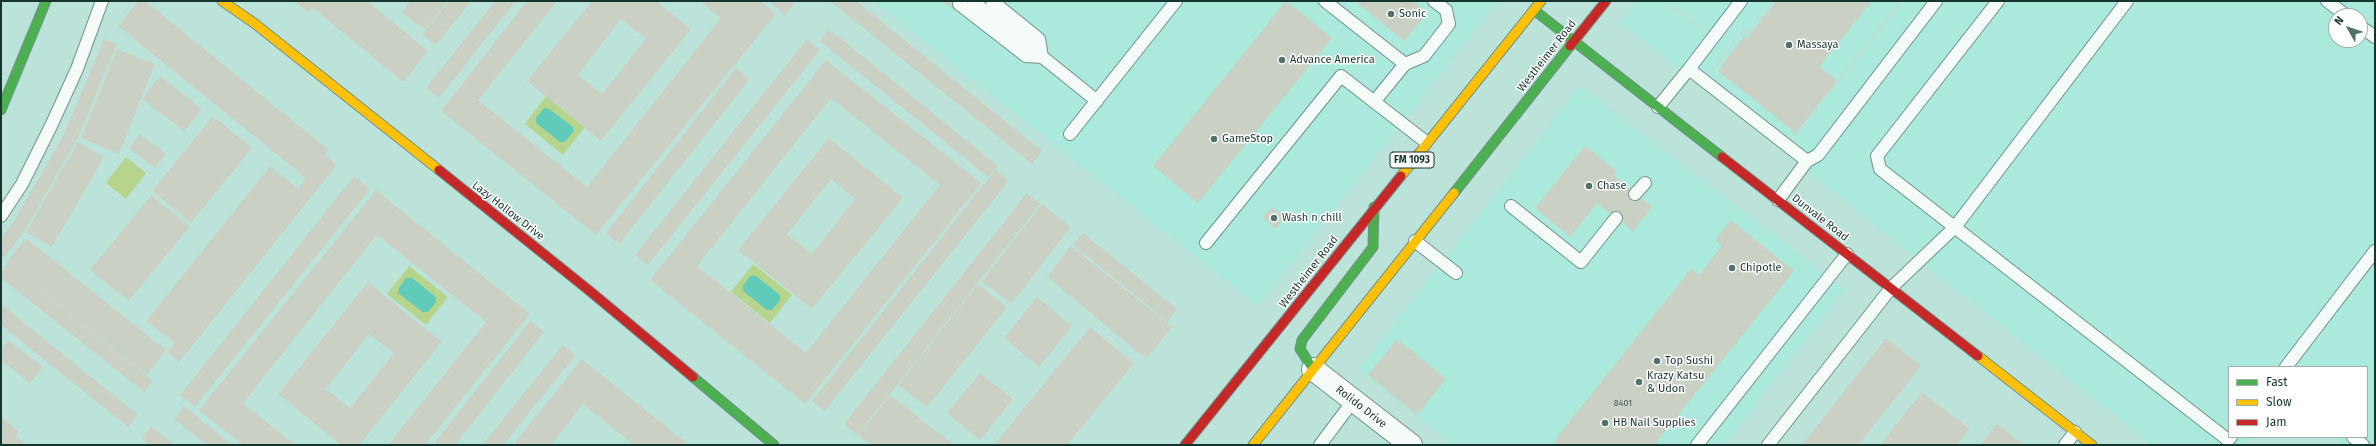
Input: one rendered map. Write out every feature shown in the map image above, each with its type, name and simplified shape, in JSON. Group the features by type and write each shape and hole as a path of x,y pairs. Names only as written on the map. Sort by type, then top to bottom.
{"street":[{"path":"1,110 46,1"},
{"name":"Lazy Hollow Drive","path":"222,1 254,23 591,292 774,445"},
{"name":"Westheimer Road","path":"1185,445 1292,313 1426,142 1541,1"},
{"name":"Westheimer Road","path":"1253,445 1606,1"},
{"name":"Dunvale Road","path":"1534,10 2092,445"},
{"path":"1312,369 1300,349 1302,340 1373,247 1374,207"},
{"name":"Rolido Drive","path":"1312,369 1410,445"}],"lane":[{"path":"1,216 22,184 51,126 77,69 102,1"},
{"path":"972,1 1097,101"},
{"path":"992,1 1039,39 1042,57"},
{"path":"1070,134 1176,1"},
{"path":"1374,102 1405,64 1424,56 1450,24 1446,10 1434,1"},
{"path":"1658,107 1741,1"},
{"path":"1778,200 1807,161 1818,155 1936,1"},
{"path":"1768,445 1891,288 1955,227 2127,1"},
{"path":"2327,1 2336,8"},
{"path":"1328,2 1405,64"},
{"path":"1995,2 1877,156 1880,169 2228,440 2230,438"},
{"path":"958,4 1026,56 1042,57"},
{"path":"1689,69 1807,161"},
{"path":"1206,243 1341,76 1426,142"},
{"path":"1636,194 1645,183"},
{"path":"1511,206 1581,262 1616,218"},
{"path":"1416,241 1456,273"},
{"path":"2287,366 2375,251"},
{"path":"1697,445 1847,254"},
{"path":"1320,445 1353,401"},
{"path":"2065,445 2075,432"},
{"path":"2354,438 2363,445"}],"path":[{"path":"1666,1 1728,50"},
{"path":"1710,72 1743,30 1747,34 1773,1"},
{"path":"1794,138 1901,1"}],"shaded area":[{"path":"873,1 1498,1 1258,306"},
{"path":"1638,1 2375,1 2375,445 2344,445 2335,438 2368,438 2368,366 2228,366 2228,438 2252,438 2246,445 2152,445 1621,23"},
{"path":"1580,86 1845,290 1724,445 1454,445 1358,370"},
{"path":"546,96 585,127 563,155 525,124"},
{"path":"544,108 549,109 573,127 573,132 565,142 560,142 536,123 536,118"},
{"path":"126,157 146,173 126,199 106,183"},
{"path":"753,264 792,295 770,323 731,292"},
{"path":"409,266 448,297 426,325 387,294"},
{"path":"750,276 756,276 780,295 780,300 772,310 767,310 743,291 743,286"},
{"path":"406,278 412,278 436,297 436,302 428,312 423,312 398,293 399,288"}],"building":[{"path":"139,1 145,1 329,150 325,155 337,165 179,362 167,352 175,343 146,321 270,166 298,189 306,178 118,26"},
{"path":"294,1 367,1 428,51 403,82 313,8 309,13"},
{"path":"411,1 448,1 425,30 402,12"},
{"path":"449,1 471,1 436,45 422,35"},
{"path":"495,1 516,1 439,98 426,88"},
{"path":"527,1 557,1 478,100 587,187 721,18 699,1 760,1 776,14 596,235 441,111"},
{"path":"592,1 656,1 691,29 601,141 527,81","holes":["621,19 646,39 602,94 578,75"]},
{"path":"768,1 792,1 795,3 785,15"},
{"path":"830,1 856,1 1042,151 1032,164"},
{"path":"942,1 961,1 954,10"},
{"path":"1286,1 1332,38 1198,203 1153,166"},
{"name":"Sonic","path":"1355,1 1413,1 1427,13 1404,41"},
{"path":"1776,1 1872,1 1819,67 1837,80 1796,133 1718,71 1744,36 1747,38"},
{"path":"829,29 998,166 988,177 820,41"},
{"path":"104,39 117,44 78,138 25,230 1,261 1,238 14,221 64,134"},
{"path":"807,39 820,50 648,265 635,255"},
{"path":"117,49 155,64 119,154 81,138"},
{"path":"826,60 981,183 805,404 650,280","holes":["831,98 940,185 806,353 697,266"]},
{"path":"736,68 750,79 619,244 606,233"},
{"path":"160,76 202,109 184,131 142,99"},
{"path":"213,116 252,148 191,223 152,191"},
{"path":"140,134 166,154 155,168 129,148"},
{"path":"829,138 903,198 812,309 738,250","holes":["831,179 855,199 812,254 787,234"]},
{"path":"78,142 104,157 52,247 26,232"},
{"name":"Chase","path":"1585,146 1615,170 1616,178 1652,207 1633,231 1597,203 1570,237 1535,208"},
{"path":"995,170 1009,181 825,411 812,401"},
{"path":"354,176 370,189 195,407 180,395"},
{"path":"376,190 530,314 425,445 388,445 486,322 377,235 243,403 295,445 243,445 199,410"},
{"path":"1027,193 1040,204 857,435 844,424"},
{"path":"151,195 190,226 129,301 90,270"},
{"path":"1042,204 1071,227 1011,304 982,281"},
{"name":"Wash n chill","path":"1271,207 1285,217 1276,229 1263,218"},
{"path":"1731,220 1794,271 1654,445 1559,445 1554,441 1691,269 1699,275 1722,246 1715,240"},
{"path":"1083,233 1177,309 1168,322 1073,245"},
{"path":"26,238 166,350 147,375 20,274 153,381 144,392 1,278 1,273 8,264 7,262"},
{"path":"1071,246 1172,327 1146,359 1047,277"},
{"path":"368,282 442,342 359,445 341,445 278,394","holes":["369,334 394,353 350,408 326,389"]},
{"path":"978,284 1007,307 927,407 898,385"},
{"path":"1037,297 1072,326 1039,367 1004,338"},
{"path":"1,304 138,415 128,427 1,325"},
{"path":"530,321 544,332 455,445 433,445"},
{"path":"1090,327 1134,363 1067,445 994,445"},
{"path":"1886,338 1921,366 1858,445 1802,445"},
{"path":"1397,339 1446,379 1417,415 1368,375"},
{"path":"8,340 43,367 30,383 1,360 1,349"},
{"path":"563,345 576,355 503,445 482,445"},
{"path":"582,359 689,445 634,445 583,404 551,445 513,445"},
{"path":"980,373 1013,399 980,440 947,413"},
{"path":"1922,392 1970,429 1957,445 1880,445"},
{"path":"890,395 954,445 871,445 858,435"},
{"path":"184,406 232,445 207,445 174,419"},
{"path":"2,417 19,432 16,436 26,445 1,445"},
{"path":"1997,424 2024,445 1980,445"},
{"path":"151,426 175,445 150,445 142,438"}],"traffic: fast":[{"path":"1,110 46,1"},
{"path":"1534,10 1722,157"},
{"path":"1454,193 1570,46"},
{"path":"1313,369 1300,349 1302,340 1373,247 1374,207"},
{"path":"693,377 774,445"}],"traffic: slow":[{"path":"222,1 254,23 439,170"},
{"path":"1401,176 1541,1"},
{"path":"1253,445 1454,193"},
{"path":"1978,356 2092,445"}],"traffic: jam":[{"path":"1570,46 1606,1"},
{"path":"1722,157 1978,356"},
{"path":"439,170 591,292 693,377"},
{"path":"1185,445 1401,176"}],"place":[{"name":"Sonic","path":"1391,14"},
{"name":"Massaya","path":"1789,45"},
{"name":"Advance America","path":"1282,60"},
{"name":"GameStop","path":"1214,139"},
{"name":"Chase","path":"1589,186"},
{"name":"Wash n chill","path":"1274,218"},
{"name":"Chipotle","path":"1732,268"},
{"name":"Top Sushi","path":"1657,361"},
{"name":"Krazy Katsu & Udon","path":"1639,382"},
{"name":"HB Nail Supplies","path":"1605,423"}]}
